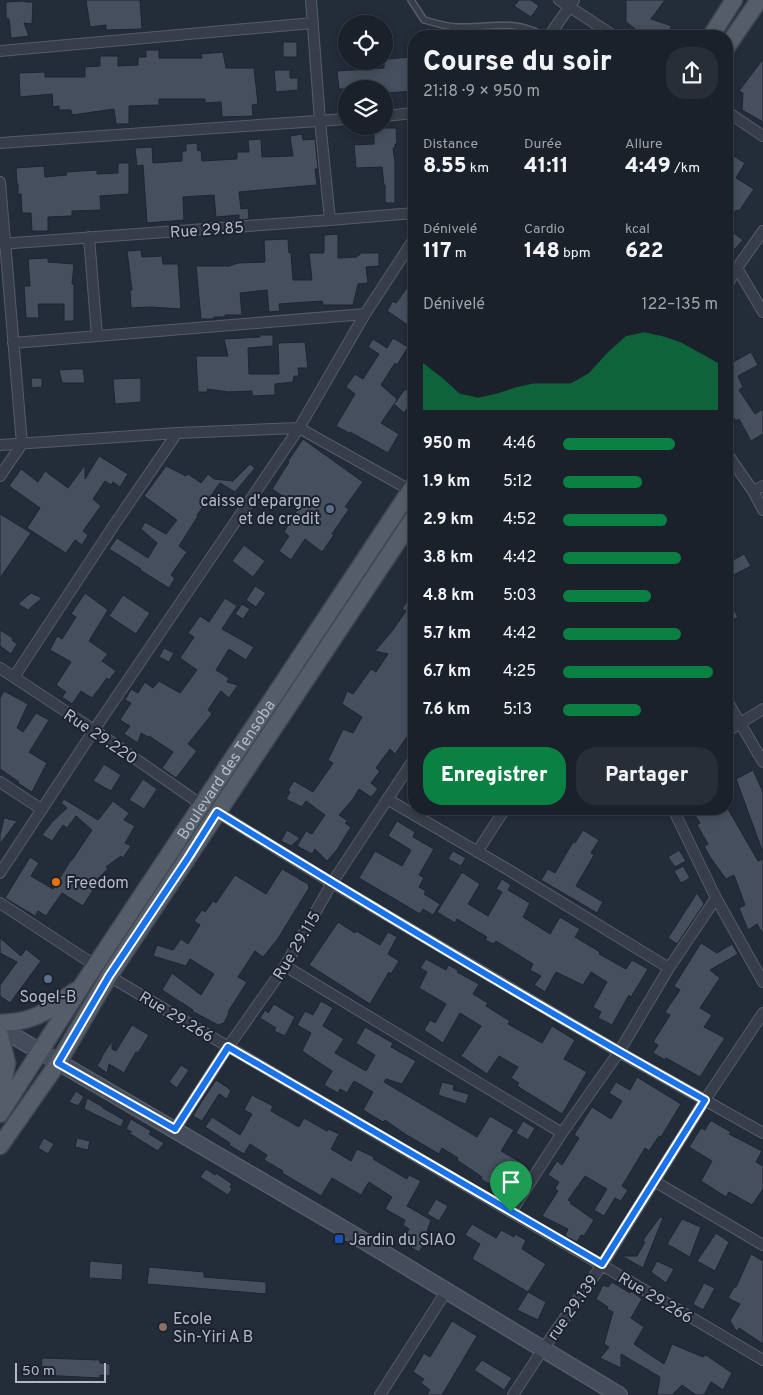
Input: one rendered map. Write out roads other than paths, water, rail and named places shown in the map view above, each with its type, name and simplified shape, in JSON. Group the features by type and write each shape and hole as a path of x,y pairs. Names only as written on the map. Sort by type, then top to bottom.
{"main road":[{"path":"715,30 734,0"},
{"path":"733,38 759,0"},
{"name":"Boulevard des Tensoba","path":"0,1146 58,1063 109,976 188,858 209,809 408,494"},
{"name":"Boulevard des Tensoba","path":"0,1114 81,987 209,809 408,526"},
{"path":"0,1023 38,1016 81,987"},
{"path":"0,1036 7,1063 0,1100"}],"street":[{"path":"311,0 330,220"},
{"path":"558,0 572,3 606,30"},
{"path":"552,30 572,3"},
{"path":"0,51 313,23"},
{"path":"393,115 408,114"},
{"path":"733,116 763,136"},
{"path":"0,143 338,120"},
{"path":"0,182 2,243 22,444 0,476"},
{"name":"Rue 29.85","path":"2,243 408,214"},
{"path":"733,275 763,231"},
{"path":"90,237 97,336"},
{"path":"0,874 41,809 299,428 365,314 408,248"},
{"path":"737,268 763,312"},
{"path":"13,343 365,314"},
{"path":"0,445 177,433 299,428 408,486"},
{"path":"14,677 177,433"},
{"path":"733,462 753,491 763,510"},
{"path":"753,491 763,486"},
{"name":"Rue 29.220","path":"0,668 209,809 619,1052 763,1133"},
{"path":"733,728 763,709"},
{"path":"733,711 763,762"},
{"name":"Rue 29.115","path":"175,1129 228,1047 285,966 332,883 408,768"},
{"path":"0,782 41,809"},
{"path":"387,799 408,811"},
{"path":"414,815 669,968"},
{"path":"477,852 501,815"},
{"path":"676,815 716,898 763,982"},
{"path":"511,1212 562,1132 619,1052 669,968 716,898"},
{"path":"0,903 96,966"},
{"path":"285,966 562,1132"},
{"name":"Rue 29.266","path":"109,976 763,1360"},
{"name":"rue 29.139","path":"513,1395 602,1264 705,1100 763,1013"},
{"path":"0,1028 447,1290 619,1395"},
{"path":"654,1181 763,1244"},
{"path":"380,1395 447,1290"}],"lane":[{"path":"411,0 424,20 456,28 500,24 517,25 533,30"}],"place":[{"name":"caisse d'epargne et de credit","path":"330,509"},
{"name":"Freedom","path":"56,882"},
{"name":"Sogel-B","path":"48,979"},
{"name":"Jardin du SIAO","path":"339,1239"},
{"name":"Ecole Sin-Yiri A B","path":"163,1327"}]}
